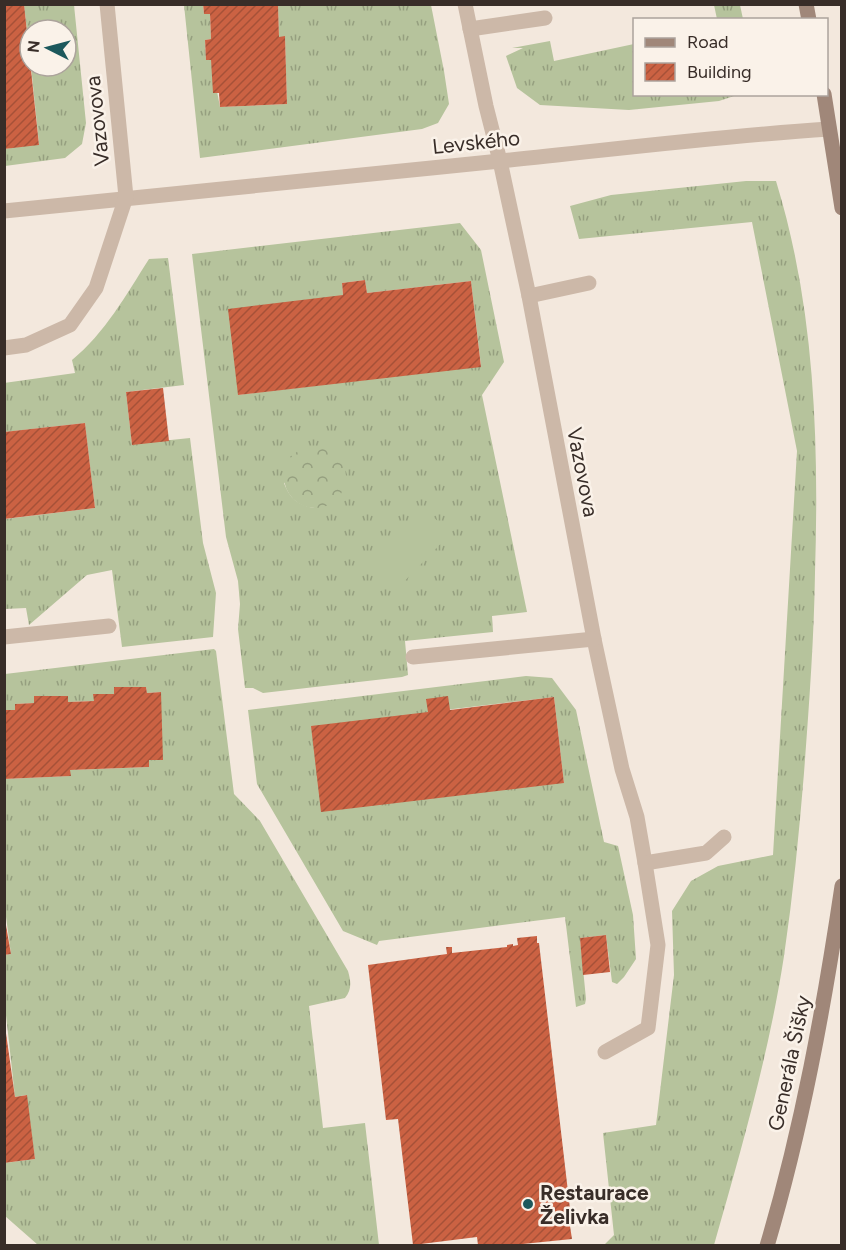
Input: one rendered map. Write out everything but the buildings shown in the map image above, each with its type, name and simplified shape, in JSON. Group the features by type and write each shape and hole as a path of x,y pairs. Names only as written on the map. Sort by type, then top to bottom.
{"main road":[{"path":"824,96 842,208"},
{"name":"Generála Šišky","path":"767,1245 790,1158 819,1031 842,886"}],"street":[{"name":"Vazovova","path":"106,4 126,198"},
{"name":"Vazovova","path":"465,4 529,296 594,639 622,769 637,817 658,945 648,1028 605,1052"},
{"path":"470,29 545,18"},
{"name":"Levského","path":"4,211 769,133 829,129"},
{"path":"4,348 26,345 70,325 96,288 126,198"},
{"path":"529,296 589,283"},
{"path":"4,637 109,626"},
{"path":"413,657 594,639"},
{"path":"645,863 706,853 724,837"}],"green space":[{"path":"24,5 74,5 75,18 26,18"},
{"path":"184,5 203,5 204,14 210,14 211,39 205,40 206,60 211,60 220,107 287,104 285,37 279,37 278,5 431,5 449,104 438,123 422,129 200,158"},
{"path":"714,5 740,5 743,18 717,18"},
{"path":"550,41 554,61 633,44 633,96 734,96 719,101 629,110 540,105 517,88 506,56 523,48 512,48"},
{"path":"78,44 86,123 82,144 65,158 5,166 4,149 39,144 32,78 78,78"},
{"path":"746,181 776,181 789,229 807,326 815,424 816,523 808,723 796,864 787,933 771,1029 714,1245 604,1245 614,1235 603,1133 656,1125 674,975 672,911 691,881 718,866 773,855 797,451 752,222 579,239 570,206 611,195"},
{"path":"460,223 481,250 504,362 482,395 527,612 492,616 493,632 405,641 408,675 402,677 263,693 253,688 245,688 238,629 240,604 238,581 226,537 192,254","holes":["365,280 367,293 471,281 481,366 238,395 343,295 342,283","341,462 345,472 345,483 314,508 295,500 286,489 284,483"]},
{"path":"168,258 184,385 126,392 132,444 190,438 203,543 216,593 213,637 122,647 112,570 87,575 29,625 26,608 5,609 5,519 95,508 85,423 5,432 4,383 75,373 72,360 105,326 149,259"},
{"path":"315,446 337,455 346,477 337,499 315,508 293,499 284,477 293,455"},
{"path":"426,509 450,534 396,590 373,564"},
{"path":"214,649 234,794 260,821 348,971 350,985 345,998 309,1006 323,1128 365,1123 379,1245 38,1245 5,1216 5,1163 35,1159 26,1095 15,1097 5,1006 5,955 11,954 4,902 4,779 70,776 70,770 149,767 149,760 162,760 160,692 147,693 146,687 114,687 114,694 94,695 94,701 68,702 67,696 34,696 34,703 15,704 15,710 5,710 5,674"},
{"path":"526,676 552,678 576,710 604,842 618,846 633,915 636,959 624,977 617,984 612,982 606,935 580,938 586,999 585,1004 576,1007 565,917 379,941 377,945 343,931 257,784 248,710","holes":["554,697 564,783 428,712"]}],"place":[{"name":"Restaurace Želivka","path":"528,1204"}]}
